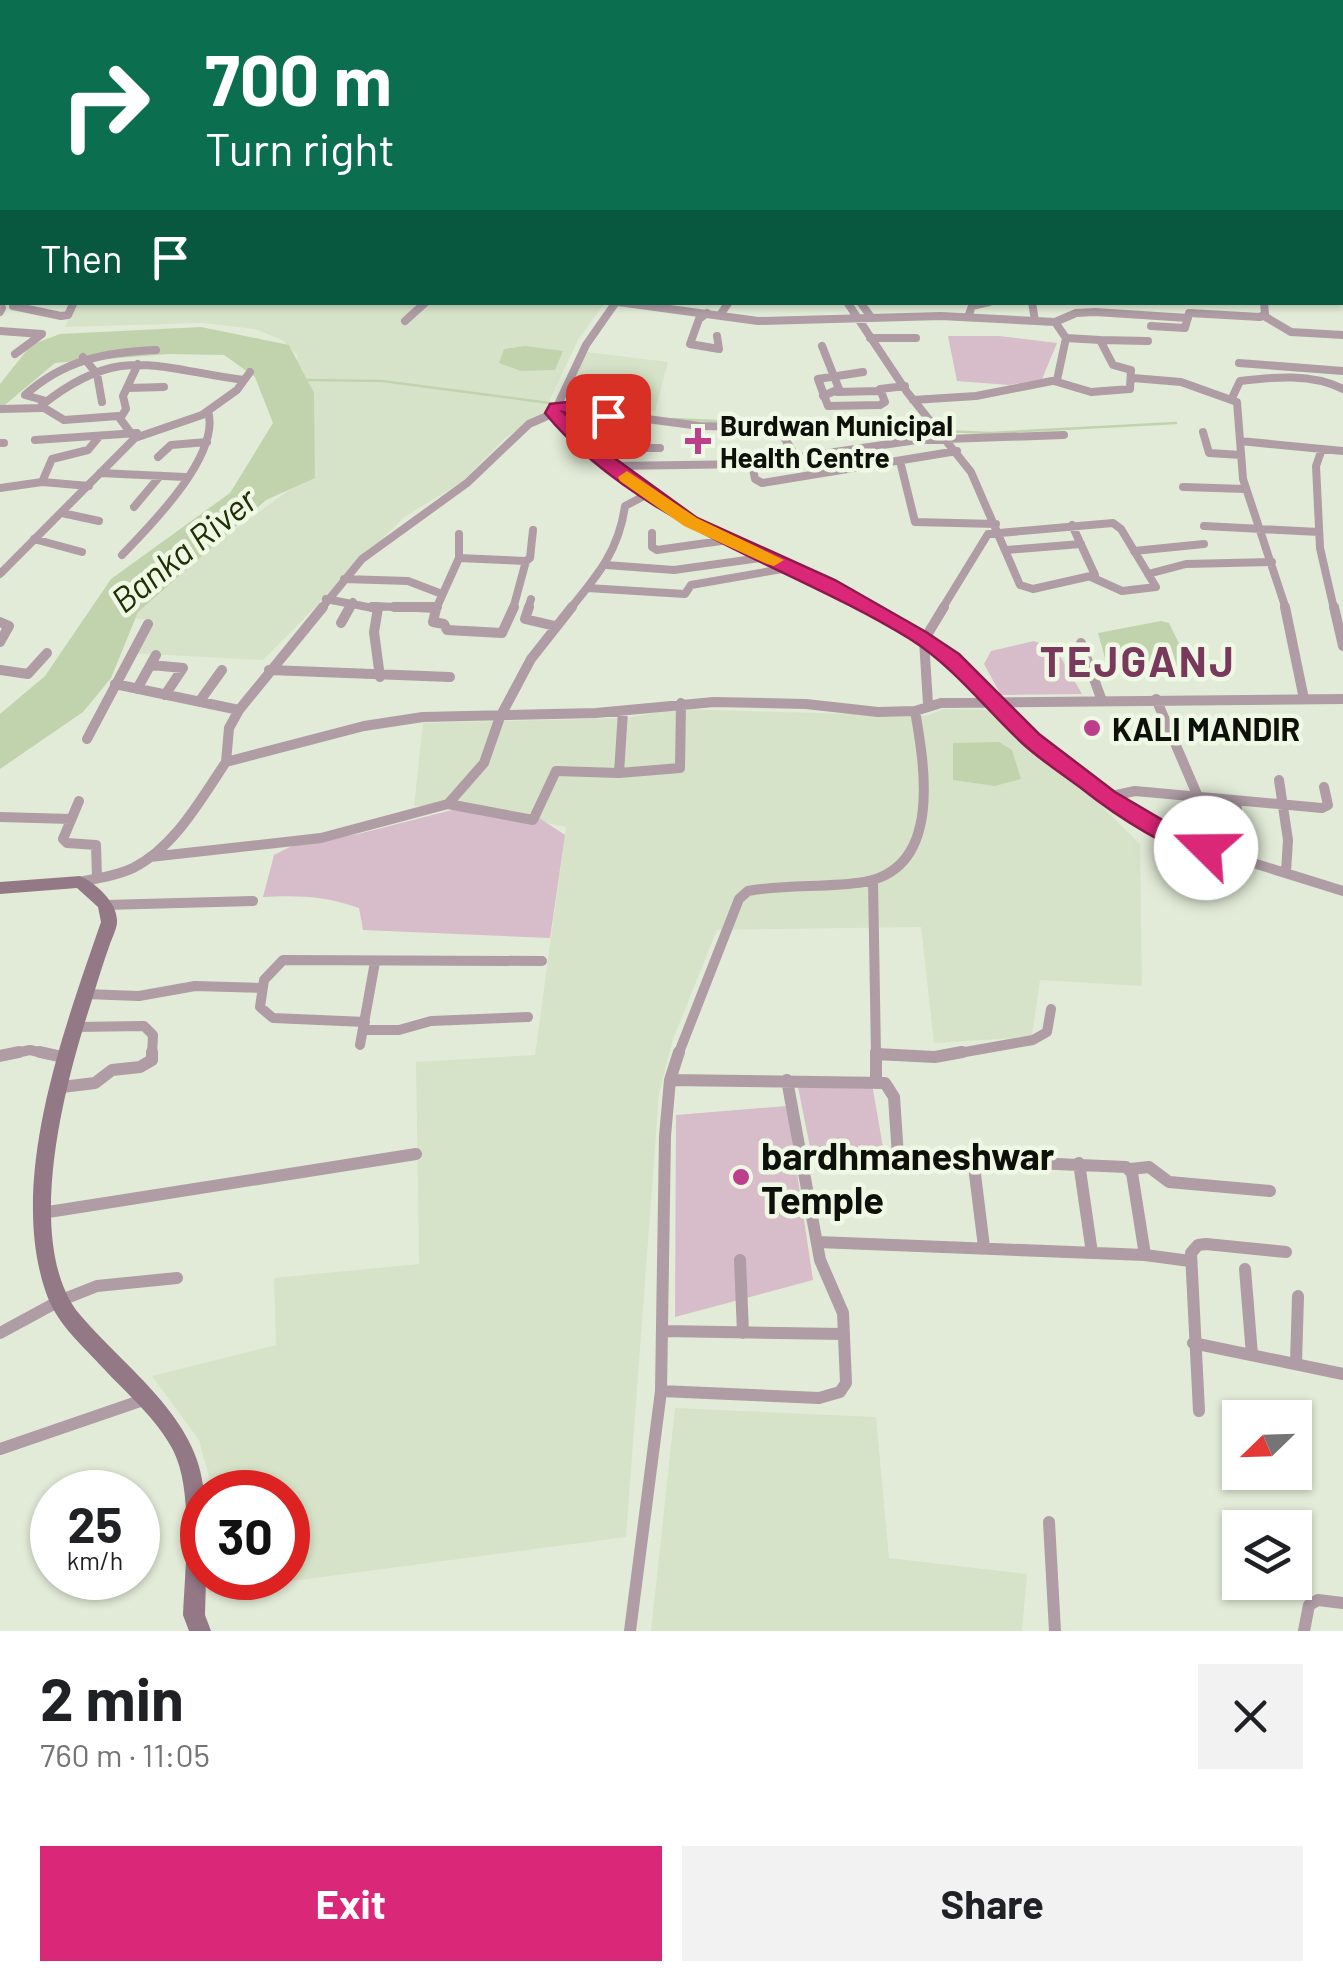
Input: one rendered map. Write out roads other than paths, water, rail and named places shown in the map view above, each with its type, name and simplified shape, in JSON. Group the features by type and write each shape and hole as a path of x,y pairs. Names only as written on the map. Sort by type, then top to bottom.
{"street":[{"path":"1,309 29,307 65,316 72,305"},
{"path":"405,321 423,305"},
{"path":"0,888 88,880 132,870 150,858 191,813 226,762 229,728 238,710 326,598 389,536 467,483 529,424 556,407 586,344 615,305"},
{"path":"642,305 775,321 968,317 1055,322 1093,307 1264,316 1291,332 1343,335"},
{"path":"720,316 727,305"},
{"path":"849,305 913,400 957,450 998,527 1020,585 1026,589 1092,577 1108,590 1156,587 1113,523 998,527 915,522 900,461"},
{"path":"862,305 871,317"},
{"path":"968,317 976,305"},
{"path":"1032,305 1035,320"},
{"path":"1150,326 1185,328 1186,305"},
{"path":"1264,305 1264,316"},
{"path":"13,330 29,307"},
{"path":"775,321 776,307"},
{"path":"707,313 700,319 690,344 719,349 717,336"},
{"path":"1055,322 1066,338"},
{"path":"0,332 42,334 16,354"},
{"path":"870,338 916,338"},
{"path":"1066,338 1148,341"},
{"path":"1054,381 1066,338"},
{"path":"913,400 976,396 1054,381 1074,391 1130,389 1131,370 1112,366 1100,340"},
{"path":"822,346 837,392"},
{"path":"121,417 72,420 25,395 51,372 83,357 106,351 156,350"},
{"path":"83,357 97,374 102,402"},
{"path":"1238,363 1343,371"},
{"path":"130,432 121,417 138,364"},
{"path":"0,409 44,404 97,374 138,364 167,364 204,376 247,376 208,411 142,434 0,574"},
{"path":"864,372 818,379 828,406 835,409 884,404 879,390"},
{"path":"1232,398 1240,381 1270,376 1332,383 1343,389"},
{"path":"1132,378 1182,382 1232,398 1240,409 1246,489 1298,652 1304,699"},
{"path":"823,396 905,386"},
{"path":"128,388 164,387"},
{"path":"556,407 700,426 805,428"},
{"path":"556,407 590,448 691,522 790,567 924,640 951,659 1031,740 1107,797 1170,835 1343,891"},
{"path":"122,555 156,522 207,442 212,425 208,411"},
{"path":"778,428 797,458"},
{"path":"1203,432 1209,454 1241,455"},
{"path":"35,440 142,434"},
{"path":"613,466 752,464 948,438 1064,434"},
{"path":"42,482 52,459 88,450 98,438"},
{"path":"158,458 171,445 207,442"},
{"path":"1240,442 1343,451"},
{"path":"590,448 660,448"},
{"path":"867,449 880,465"},
{"path":"1322,449 1316,466 1320,532 1343,646"},
{"path":"752,464 755,479 762,482 957,450"},
{"path":"100,473 185,476"},
{"path":"134,507 160,476"},
{"path":"0,488 42,482 88,486"},
{"path":"1183,486 1246,489"},
{"path":"448,804 484,764 500,717 530,659 618,548 625,506 648,494"},
{"path":"62,514 99,521"},
{"path":"1072,525 1095,572 1092,577"},
{"path":"1204,526 1320,532"},
{"path":"630,1631 661,1391 665,1136 670,1080 686,1028 738,899 748,891 873,880 896,872 906,862 921,825 927,784 921,707 924,640 982,540 998,527"},
{"path":"459,534 458,558 433,622 444,624 447,630 502,633 530,558 533,530"},
{"path":"652,532 652,548 657,550 729,540"},
{"path":"34,539 82,552"},
{"path":"1007,550 1081,544"},
{"path":"1134,551 1204,544"},
{"path":"606,565 699,568 768,557"},
{"path":"458,558 526,561"},
{"path":"1148,574 1186,564 1272,562"},
{"path":"586,588 685,594 692,585 790,567"},
{"path":"624,591 637,568"},
{"path":"344,579 408,581 442,594"},
{"path":"1331,594 1343,596"},
{"path":"326,598 436,609"},
{"path":"531,599 525,618 555,626"},
{"path":"340,623 352,602"},
{"path":"376,606 374,644 380,677"},
{"path":"0,622 9,626 0,642"},
{"path":"87,739 95,713 148,624"},
{"path":"1082,644 1102,701"},
{"path":"0,670 28,674 47,653"},
{"path":"136,689 153,660 182,668 165,695"},
{"path":"199,702 222,670"},
{"path":"269,670 450,677"},
{"path":"115,684 238,710"},
{"path":"1156,698 1199,799 1206,848"},
{"path":"226,762 364,726 423,717 624,711 681,702 921,707 1156,698 1343,699"},
{"path":"150,858 340,834 448,804 530,820 535,817 556,771 680,768 681,702"},
{"path":"619,772 624,711"},
{"path":"1279,780 1288,840 1286,872"},
{"path":"1107,797 1135,792 1236,803 1326,807 1324,787"},
{"path":"79,801 64,842 96,844 88,880 105,905 109,922 74,1027 43,1174 42,1213 48,1269 59,1301 181,1444 195,1504 194,1615 200,1631"},
{"path":"1204,835 1240,830 1236,803"},
{"path":"1,819 71,819"},
{"path":"873,880 876,1082"},
{"path":"105,905 253,901"},
{"path":"528,1017 446,1020 398,1030 273,1018 260,1007 261,988 272,966 283,960 542,961"},
{"path":"360,1044 375,962"},
{"path":"84,994 139,996 196,986 261,988"},
{"path":"876,1054 935,1057 1033,1040 1047,1032 1050,1009"},
{"path":"62,1087 95,1083 112,1070 140,1067 152,1060 153,1035 144,1026 74,1027"},
{"path":"0,1056 30,1050 68,1059"},
{"path":"670,1080 876,1082 890,1087 894,1096 898,1156"},
{"path":"661,1391 830,1397 846,1384 843,1313 824,1275 787,1080"},
{"path":"801,1153 1149,1167 1169,1182 1270,1191"},
{"path":"42,1213 416,1154"},
{"path":"972,1158 984,1247"},
{"path":"1079,1163 1092,1253"},
{"path":"1130,1169 1145,1255"},
{"path":"818,1242 1145,1255 1190,1261"},
{"path":"1200,1411 1190,1261 1194,1248 1206,1244 1286,1252"},
{"path":"740,1260 742,1332"},
{"path":"1245,1269 1252,1355"},
{"path":"0,1333 59,1301 98,1286 176,1278"},
{"path":"1296,1364 1298,1296"},
{"path":"664,1332 843,1334"},
{"path":"1194,1343 1343,1374"},
{"path":"0,1448 143,1400"},
{"path":"1050,1522 1055,1631"},
{"path":"1304,1631 1309,1604 1318,1600 1343,1603"}],"water":[{"name":"Banka River","path":"201,327 289,345 314,393 315,478 266,500 138,612 111,678 83,712 0,769 0,714 45,676 111,579 230,493 273,423 255,377 224,355 169,354 55,363 0,409 0,384 31,345 60,334"},
{"path":"525,346 563,351 555,370 521,371 499,363 504,349"},
{"path":"1161,621 1169,623 1192,670 1122,675 1105,658 1098,633"},
{"path":"999,742 1012,750 1021,779 995,786 953,780 953,743"}],"waterway":[{"path":"307,380 382,381 557,404"},
{"path":"673,419 755,423"},
{"path":"943,431 990,433 1176,423"},
{"path":"808,426 935,431"}],"place":[{"name":"Burdwan Municipal Health Centre","path":"698,441"},
{"name":"KALI MANDIR","path":"1092,728"},
{"name":"bardhmaneshwar Temple","path":"741,1177"}],"district":[{"name":"TEJGANJ","path":"1138,660"}]}
